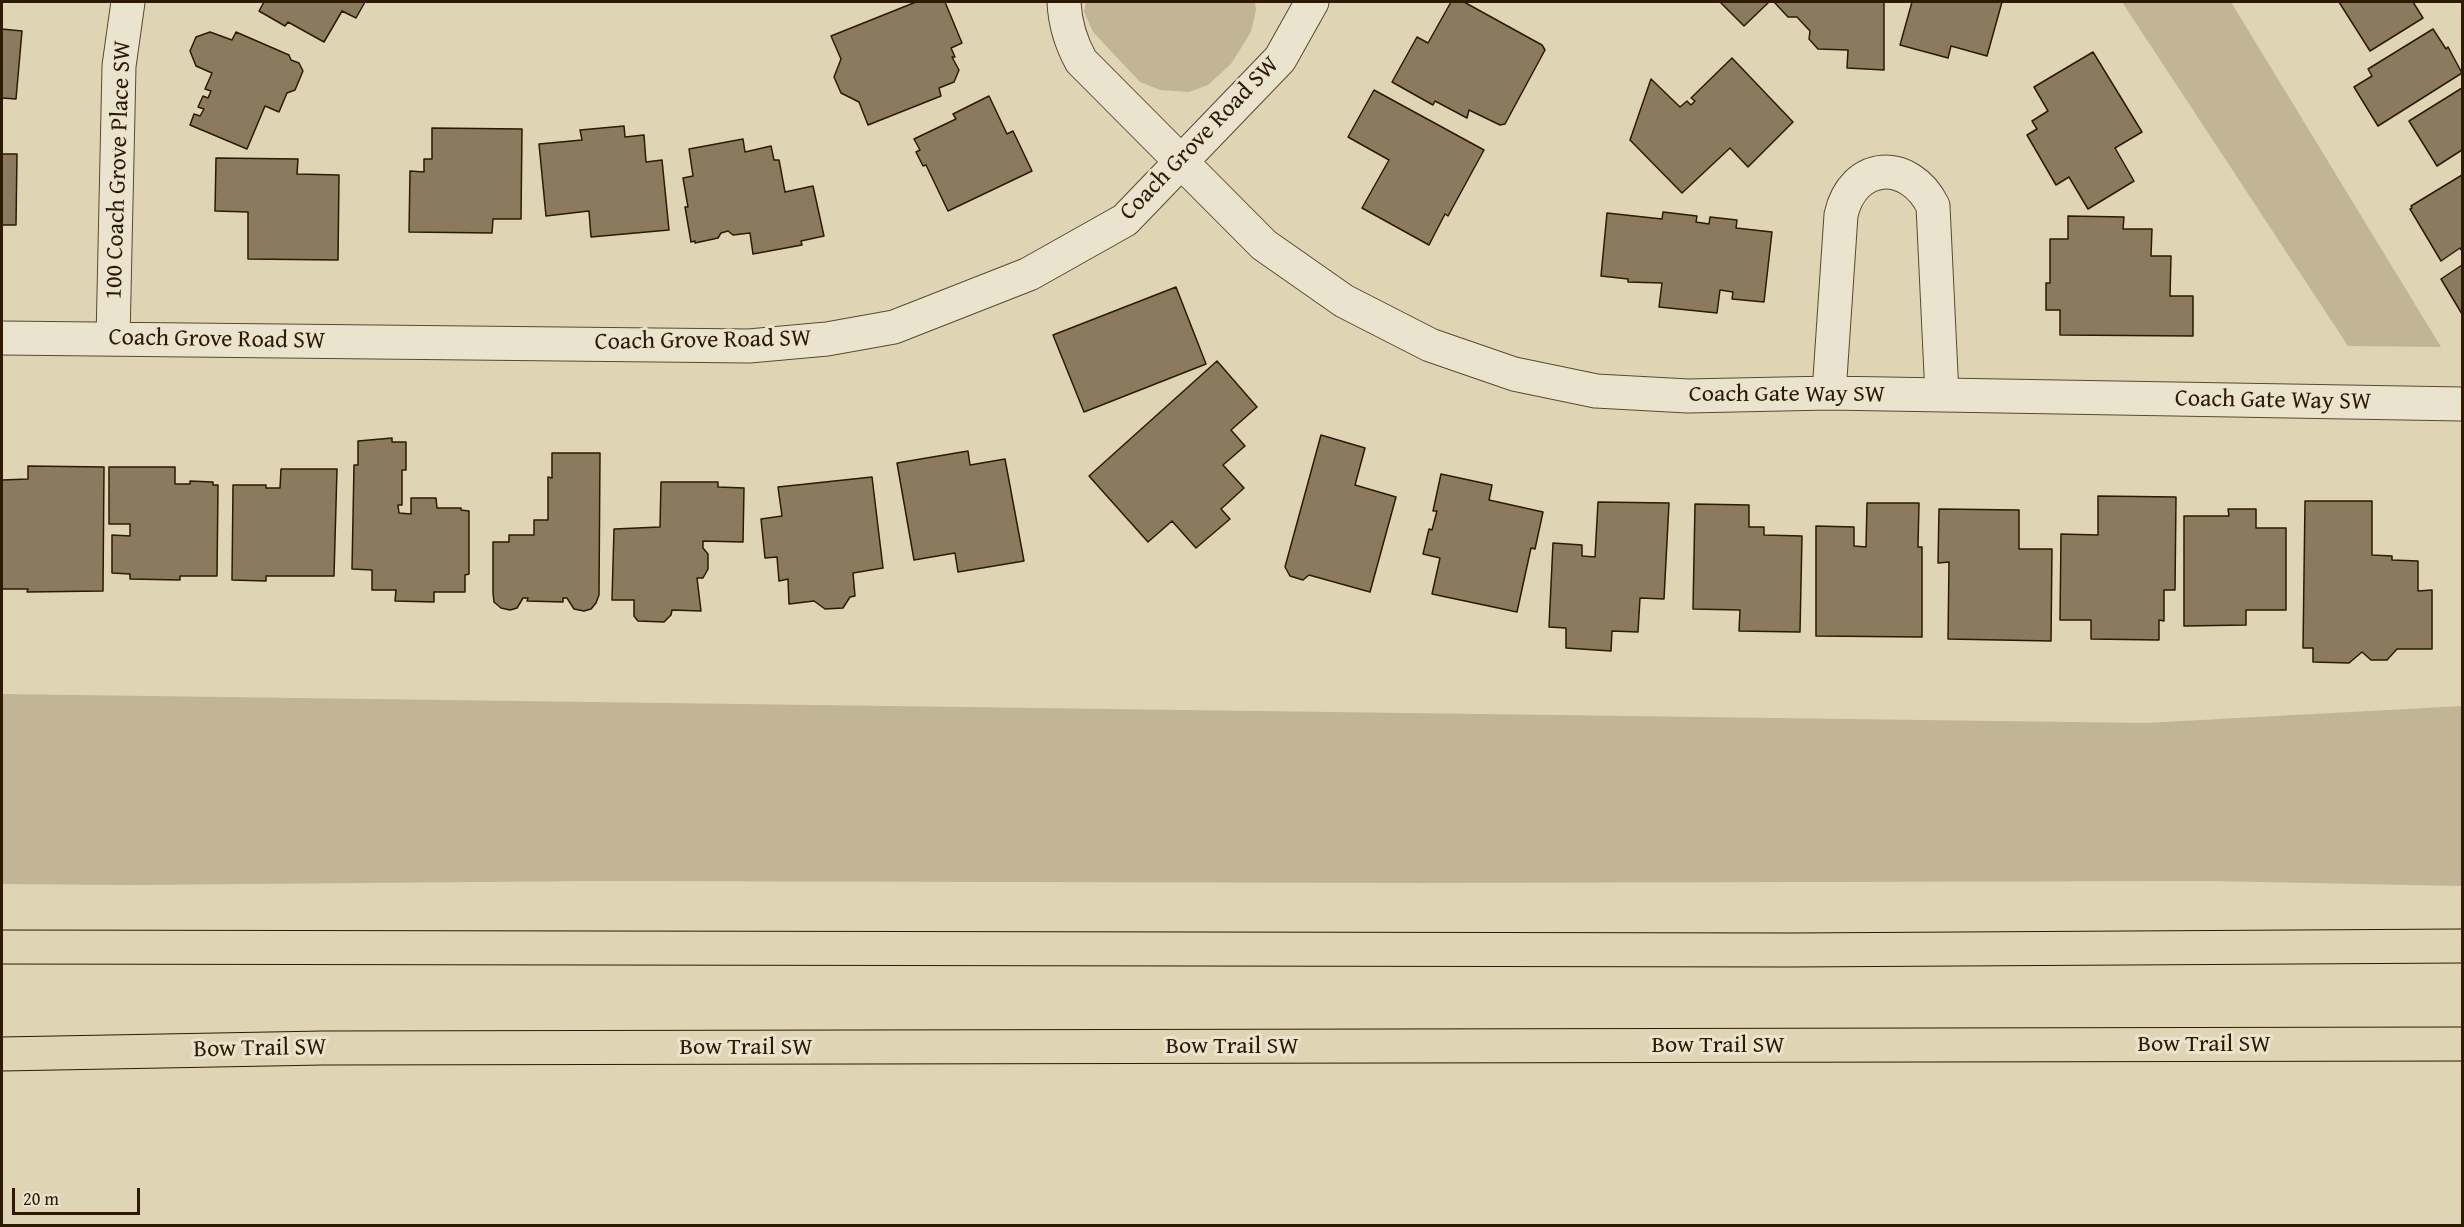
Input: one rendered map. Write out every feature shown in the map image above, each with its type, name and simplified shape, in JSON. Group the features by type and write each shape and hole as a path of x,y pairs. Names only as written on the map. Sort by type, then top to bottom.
{"main road":[{"path":"2,947 1804,950 2463,946"},
{"name":"Bow Trail SW","path":"2,1054 323,1048 2463,1044"}],"street":[{"name":"100 Coach Grove Place SW","path":"113,339 119,66 128,2"},
{"name":"Coach Gate Way SW","path":"1064,2 1065,21 1071,41 1081,60 1264,245 1344,301 1430,345 1514,374 1596,391 1688,396 1829,393 2463,404"},
{"name":"Coach Grove Road SW","path":"2,338 749,346 827,339 894,327 1029,274 1125,220 1280,59 1312,2"},
{"path":"1829,393 1842,208 1850,190 1860,181 1884,172 1900,173 1914,180 1926,191 1933,206 1942,395"}],"shaded area":[{"path":"1086,2 1255,2 1256,10 1251,32 1231,64 1208,85 1189,92 1160,90 1140,82 1093,32 1084,12"},
{"path":"2122,2 2231,2 2441,347 2348,346"},
{"path":"2,694 2145,723 2462,706 2462,886 2209,881 1421,883 599,881 2,884"}],"building":[{"path":"264,2 365,2 356,18 342,11 324,42 288,22 285,26 259,11"},
{"path":"916,2 945,2 962,43 951,48 955,57 952,57 959,70 954,82 939,88 941,96 868,125 859,102 841,93 834,77 841,59 831,36"},
{"path":"1451,2 1464,2 1542,45 1545,50 1505,124 1500,125 1469,110 1467,118 1435,101 1433,105 1392,82 1417,37 1428,43"},
{"path":"1720,2 1769,2 1744,26"},
{"path":"1774,2 1884,2 1884,70 1847,68 1848,50 1818,49 1809,39 1810,31 1797,17 1788,17"},
{"path":"1912,2 2002,2 1987,56 1951,46 1948,58 1900,45"},
{"path":"2339,2 2413,2 2423,18 2370,51"},
{"path":"2,29 22,31 16,99 2,98"},
{"path":"2433,29 2446,49 2448,47 2462,73 2378,126 2354,87 2372,76 2368,69"},
{"path":"210,32 232,40 236,32 289,55 291,60 299,63 303,71 295,90 287,93 279,112 265,106 247,149 190,125 194,114 200,116 204,109 198,107 203,96 208,98 211,91 205,89 212,73 196,66 190,51 196,37"},
{"path":"2093,52 2142,132 2115,148 2134,181 2088,209 2069,177 2056,185 2027,135 2037,129 2032,121 2048,111 2034,87"},
{"path":"1732,58 1793,122 1748,167 1730,148 1682,193 1630,140 1651,79 1680,107 1687,101 1691,105 1695,101 1691,98"},
{"path":"2462,88 2462,150 2437,166 2409,121"},
{"path":"1374,90 1484,150 1448,216 1445,214 1429,245 1362,208 1389,160 1348,137"},
{"path":"989,96 1007,134 1013,131 1032,171 948,211 926,165 923,166 916,152 920,150 914,139 956,119 953,114"},
{"path":"624,126 625,137 644,135 646,162 662,160 669,230 591,237 589,211 546,216 539,144 582,140 580,130"},
{"path":"432,128 522,129 521,219 493,219 492,233 409,232 410,171 424,172 424,159 432,159"},
{"path":"743,139 745,152 771,146 774,160 779,160 785,192 813,186 824,236 801,241 802,245 753,254 750,233 733,235 728,231 721,233 718,238 691,242 683,178 693,176 689,149"},
{"path":"2,154 17,154 16,225 2,225"},
{"path":"216,158 298,159 297,174 339,175 338,260 248,259 248,212 215,211"},
{"path":"2462,175 2462,251 2460,248 2441,261 2410,209 2411,206"},
{"path":"1663,212 1697,216 1696,222 1709,224 1710,217 1737,220 1736,228 1772,232 1764,302 1732,299 1733,292 1720,290 1717,313 1659,307 1662,283 1628,282 1628,279 1601,276 1607,213 1662,219"},
{"path":"2068,216 2124,217 2123,229 2152,229 2151,256 2171,256 2170,296 2193,296 2193,336 2060,335 2060,310 2046,310 2046,283 2050,283 2050,239 2068,239"},
{"path":"2462,265 2462,314 2441,279"},
{"path":"1176,287 1206,364 1084,412 1053,335"},
{"path":"1217,361 1257,407 1231,430 1245,446 1223,465 1244,488 1221,509 1230,519 1196,548 1172,521 1148,542 1089,476"},
{"path":"1321,435 1365,448 1355,485 1396,497 1370,592 1309,575 1303,580 1290,576 1285,567"},
{"path":"392,438 392,442 406,442 406,470 402,470 402,505 398,505 399,513 411,514 411,498 436,498 437,508 461,508 461,510 469,511 469,574 465,575 465,592 434,592 434,602 395,601 396,590 372,590 372,570 352,569 354,465 358,465 358,441"},
{"path":"968,451 970,465 1005,459 1024,561 958,572 955,553 914,560 897,463"},
{"path":"552,453 600,453 599,595 591,609 584,611 574,609 567,598 563,598 563,602 527,601 528,598 523,598 517,608 510,610 501,608 494,602 493,542 509,542 509,535 534,535 534,520 548,520 548,477 552,478"},
{"path":"28,466 104,467 103,591 27,592 28,589 2,589 2,480 28,479"},
{"path":"109,467 175,467 175,484 190,484 190,481 213,482 213,485 218,485 217,576 180,576 180,580 130,579 130,574 112,573 112,535 130,536 130,524 109,524"},
{"path":"281,469 337,469 334,576 266,576 266,581 232,580 233,485 266,485 266,488 280,488"},
{"path":"1441,474 1492,485 1489,500 1543,512 1535,549 1531,548 1517,612 1432,594 1440,558 1423,554 1429,529 1432,530 1437,511 1433,511"},
{"path":"872,477 883,568 853,573 855,596 850,597 843,608 825,609 814,601 789,604 788,579 779,581 777,557 765,558 761,519 782,516 778,487"},
{"path":"661,482 718,482 718,487 744,488 743,542 703,541 703,548 708,554 708,569 703,578 697,578 701,611 672,610 671,615 664,622 638,621 634,616 634,600 612,600 614,529 660,527"},
{"path":"2098,496 2176,497 2175,590 2164,590 2164,621 2159,620 2159,640 2091,639 2091,620 2060,620 2061,534 2098,535"},
{"path":"2305,501 2372,501 2372,555 2392,556 2392,560 2418,561 2418,591 2432,590 2432,649 2397,649 2387,660 2371,660 2362,652 2349,663 2313,662 2313,648 2303,648"},
{"path":"1598,502 1669,503 1664,599 1640,598 1638,632 1612,631 1611,651 1566,648 1566,628 1549,627 1553,543 1582,545 1582,556 1595,557"},
{"path":"1867,503 1919,503 1918,547 1922,547 1922,637 1816,636 1816,526 1854,527 1854,546 1866,547"},
{"path":"1695,504 1749,505 1749,527 1764,527 1764,535 1802,536 1800,632 1739,631 1740,610 1693,609"},
{"path":"1939,509 2019,510 2019,549 2052,549 2051,641 1948,639 1949,562 1938,563"},
{"path":"2228,509 2256,509 2256,528 2286,528 2286,610 2246,610 2246,625 2184,626 2184,516 2229,516"}]}
